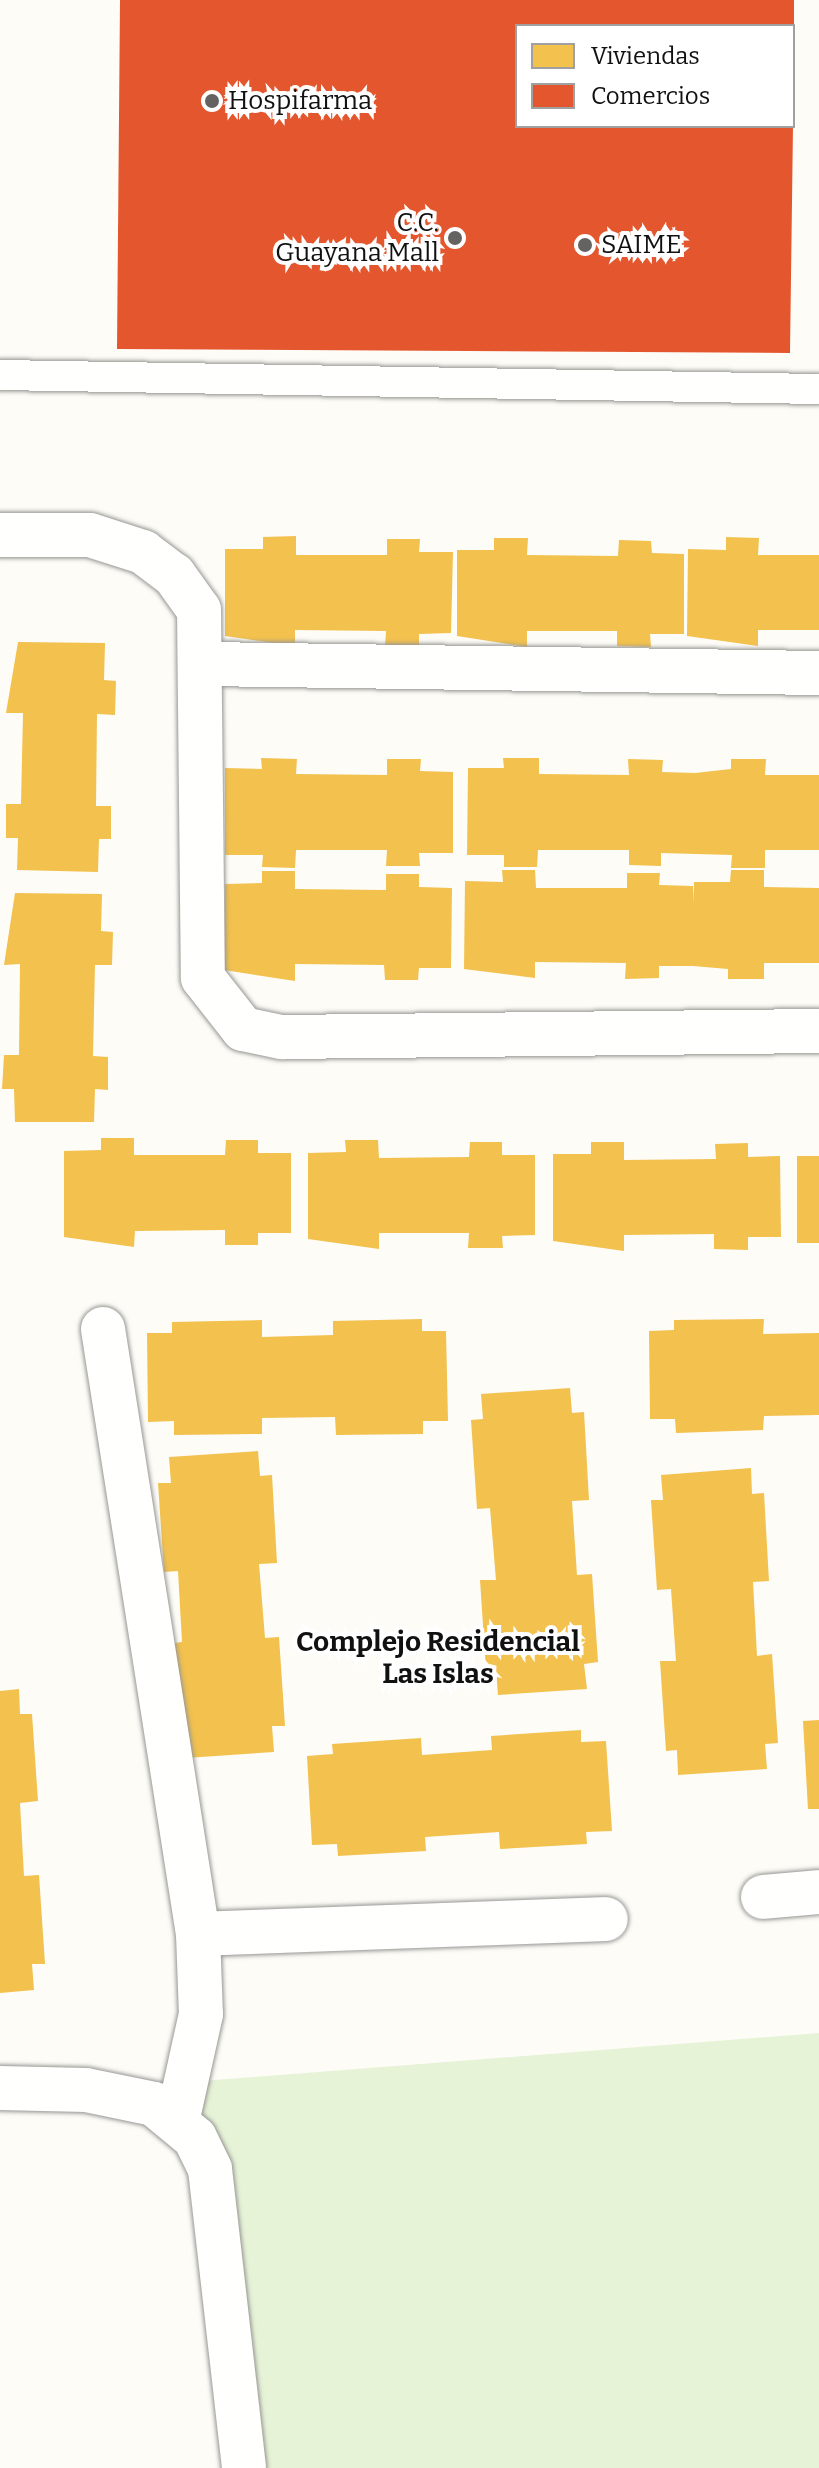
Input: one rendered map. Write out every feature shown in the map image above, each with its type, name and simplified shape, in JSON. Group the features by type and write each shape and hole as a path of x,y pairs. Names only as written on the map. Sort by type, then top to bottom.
{"street":[{"path":"0,535 90,535 143,552 174,575 199,610 205,664 203,978 243,1029 282,1037 819,1031"},
{"path":"205,664 819,673"},
{"path":"103,1329 198,1934 201,2014 178,2118"},
{"path":"763,1897 819,1892"},
{"path":"198,1934 606,1919"},
{"path":"0,2088 86,2090 154,2104 178,2118 210,2169 244,2468"}],"lane":[{"path":"0,375 819,389"}],"green space":[{"path":"819,2033 819,2468 244,2468 195,2138 86,2090"}],"building: Viviendas":[{"path":"296,536 296,555 387,555 387,539 420,539 419,552 453,552 451,633 419,634 419,646 385,646 386,631 295,630 295,646 225,636 225,549 263,549 263,537"},
{"path":"726,537 759,538 758,555 819,555 819,630 758,630 758,646 687,636 688,549 726,550"},
{"path":"494,538 528,538 527,555 618,556 619,540 651,541 652,553 684,554 684,634 650,634 651,647 617,646 617,631 527,631 527,647 457,636 457,550 494,550"},
{"path":"18,642 105,643 104,680 116,681 115,715 97,714 96,806 111,806 111,839 99,839 98,872 17,870 18,838 6,838 6,804 21,804 23,713 6,713"},
{"path":"261,758 297,759 296,774 387,775 387,759 421,759 420,771 453,772 453,853 419,853 420,866 386,866 387,850 296,850 295,868 262,867 263,855 225,855 225,768 262,769"},
{"path":"503,758 539,758 539,774 629,775 628,759 663,760 662,772 695,773 731,769 731,759 766,759 765,775 819,775 819,850 765,850 765,868 731,868 732,855 661,853 661,866 629,865 629,850 538,850 537,867 504,867 504,855 467,855 468,768 504,768"},
{"path":"502,870 535,870 536,888 627,888 627,873 660,873 659,885 693,886 694,903 694,882 730,882 731,870 764,870 764,887 819,888 819,963 764,963 764,979 728,979 728,969 659,966 659,978 625,979 626,963 535,962 535,978 464,969 465,881 503,882"},
{"path":"262,871 295,871 295,889 386,890 386,874 419,874 419,887 452,888 451,968 419,968 418,980 385,980 384,965 295,964 295,981 224,970 225,884 262,883"},
{"path":"15,893 102,894 101,931 113,932 112,965 95,965 93,1056 108,1057 108,1090 95,1089 94,1122 15,1122 14,1089 2,1089 4,1055 19,1055 20,964 4,965"},
{"path":"101,1138 134,1138 134,1155 225,1155 226,1140 258,1140 258,1153 291,1153 291,1233 258,1233 258,1245 225,1245 225,1230 135,1231 134,1247 64,1237 64,1151 101,1150"},
{"path":"345,1140 378,1140 379,1158 469,1157 470,1142 502,1142 502,1155 535,1155 535,1235 502,1236 503,1248 468,1248 469,1233 379,1233 379,1249 308,1239 308,1153 346,1152"},
{"path":"591,1142 624,1142 624,1160 716,1159 715,1144 748,1143 748,1157 780,1156 781,1237 748,1237 748,1250 714,1249 714,1234 624,1235 624,1251 553,1241 553,1154 591,1154"},
{"path":"797,1156 819,1156 819,1243 797,1243"},
{"path":"422,1319 422,1331 446,1331 448,1421 423,1421 423,1434 336,1435 335,1417 262,1418 262,1434 174,1435 174,1421 148,1422 147,1333 172,1333 172,1322 262,1320 262,1337 333,1335 333,1321"},
{"path":"764,1319 763,1334 819,1333 819,1415 764,1416 763,1430 676,1433 675,1419 650,1419 649,1331 674,1330 674,1320"},
{"path":"570,1388 572,1413 584,1412 589,1500 572,1501 577,1575 592,1574 598,1662 584,1664 587,1689 498,1695 496,1670 486,1670 480,1580 496,1580 490,1508 477,1509 471,1420 483,1419 481,1394"},
{"path":"258,1451 260,1476 272,1475 277,1563 259,1564 265,1638 279,1637 285,1726 272,1726 274,1752 186,1758 168,1644 182,1642 178,1571 164,1572 158,1483 171,1483 169,1457"},
{"path":"751,1468 752,1494 764,1493 769,1581 753,1582 757,1656 772,1654 778,1743 765,1744 767,1769 678,1775 677,1750 666,1751 660,1661 676,1661 671,1589 657,1590 651,1500 663,1500 661,1475"},
{"path":"19,1689 20,1714 32,1714 38,1801 20,1803 24,1876 39,1875 45,1964 32,1964 34,1990 0,1993 0,1691"},
{"path":"819,1720 819,1809 808,1809 803,1721"},
{"path":"581,1730 581,1742 606,1741 612,1831 586,1832 587,1844 500,1849 499,1832 425,1837 426,1851 338,1856 337,1844 312,1845 307,1756 333,1754 332,1744 421,1738 422,1755 492,1750 491,1736"}],"building: Comercios":[{"name":"C.C. Guayana Mall","path":"120,0 794,0 794,24 515,24 515,128 793,128 790,353 117,349"}],"place":[{"name":"Hospifarma","path":"212,101"},
{"name":"C.C. Guayana Mall","path":"455,238"},
{"name":"SAIME","path":"585,245"}],"district":[{"name":"Complejo Residencial Las Islas","path":"438,1658"}]}
